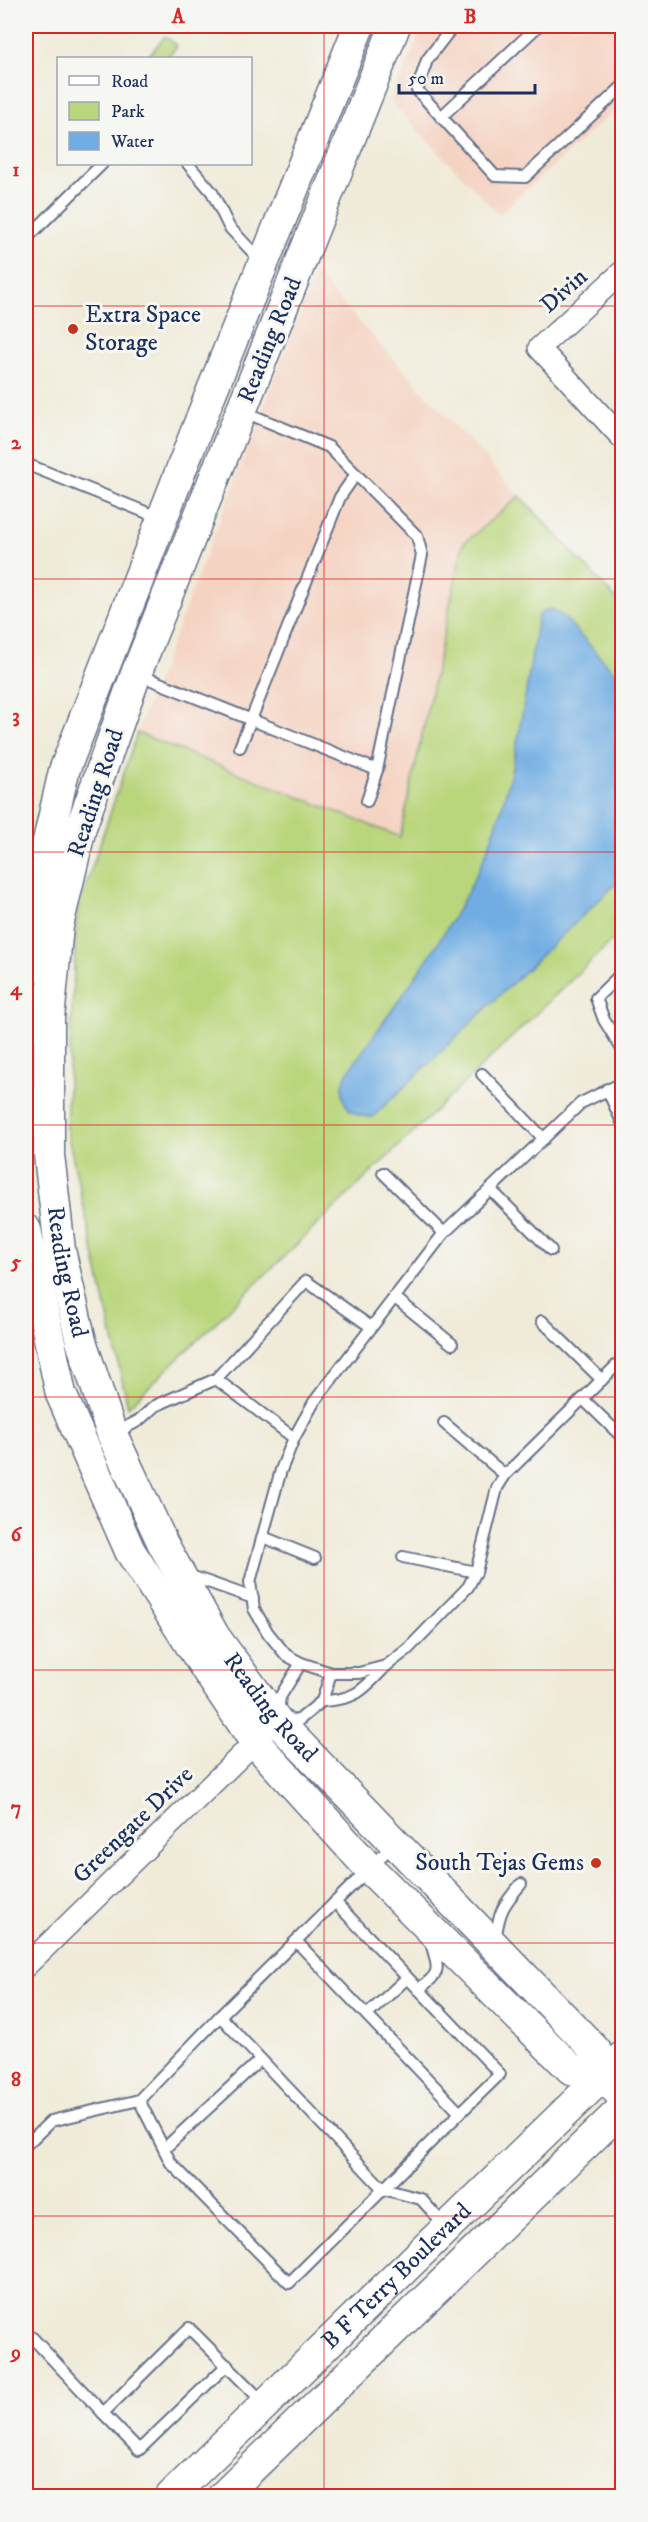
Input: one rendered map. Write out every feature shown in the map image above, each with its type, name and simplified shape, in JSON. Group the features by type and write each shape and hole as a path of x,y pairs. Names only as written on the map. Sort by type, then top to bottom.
{"main road":[{"name":"Reading Road","path":"26,971 28,919 64,771 209,398 359,26"},
{"name":"Reading Road","path":"395,26 136,674 81,827 37,1029 49,1155 60,1250 81,1341 112,1434 176,1571 215,1637 277,1721 596,2051 616,2076"},
{"path":"209,398 242,411"},
{"path":"107,663 136,674"},
{"name":"Reading Road","path":"26,1230 61,1394 130,1551 255,1742 369,1868 571,2069 616,2076"},
{"name":"B F Terry Boulevard","path":"171,2496 447,2228 616,2076"},
{"name":"B F Terry Boulevard","path":"223,2496 622,2109"}],"street":[{"name":"Divin","path":"622,272 539,348 622,438"},
{"name":"Greengate Drive","path":"26,1966 277,1721"}],"lane":[{"path":"453,26 427,60 417,90 495,176 525,177 622,87"},
{"path":"441,117 538,26"},
{"path":"26,238 101,165"},
{"path":"189,165 212,192 229,227 264,264"},
{"path":"242,411 329,447 417,536 423,555 378,770 367,801"},
{"path":"26,464 163,519"},
{"path":"240,747 340,497 356,474"},
{"path":"136,674 378,770"},
{"path":"622,973 596,998 604,1020 622,1049"},
{"path":"482,1074 544,1139"},
{"path":"386,1666 359,1673 331,1674 301,1663 286,1655 268,1633 254,1609 250,1582 281,1470 294,1438 315,1402 444,1233 581,1103 622,1083"},
{"path":"607,1089 622,1122"},
{"path":"384,1173 444,1233"},
{"path":"490,1189 551,1250"},
{"path":"112,1434 138,1421 155,1406 216,1379 306,1281 371,1327"},
{"path":"394,1297 452,1344"},
{"path":"542,1321 602,1380"},
{"path":"322,1701 344,1700 364,1689 386,1666 408,1649 468,1587 476,1572 497,1488 505,1475 622,1360"},
{"path":"216,1379 294,1438"},
{"path":"583,1399 622,1437"},
{"path":"444,1423 505,1475"},
{"path":"263,1537 315,1558"},
{"path":"404,1557 476,1572"},
{"path":"176,1571 253,1598"},
{"path":"301,1663 280,1697 277,1721 299,1720 322,1701 331,1674"},
{"path":"26,2145 51,2121 139,2100 220,2016 395,1844"},
{"path":"494,1947 498,1919 504,1903 521,1884"},
{"path":"139,2100 171,2163 289,2283 500,2074 335,1902"},
{"path":"418,1989 434,1979 437,1968 426,1924"},
{"path":"296,1941 460,2113"},
{"path":"367,2015 407,1978"},
{"path":"220,2016 383,2189 421,2199 447,2228"},
{"path":"165,2148 260,2060"},
{"path":"103,2413 189,2328 266,2404"},
{"path":"26,2331 139,2450 227,2366"}],"shaded area":[{"path":"423,26 622,26 622,103 499,215 390,101"},
{"path":"315,274 520,496 463,544 400,837 137,733"}],"green space":[{"path":"165,36 177,46 168,57 148,57"},
{"path":"520,496 622,605 622,931 128,1407 66,1127 77,912 137,733 400,837 463,544"}],"water":[{"path":"546,610 554,610 565,618 622,681 622,878 373,1117 356,1114 350,1110 343,1099 343,1084 346,1075 450,923 479,869 491,839 517,745 538,616"}],"place":[{"name":"Extra Space Storage","path":"73,329"},
{"name":"South Tejas Gems","path":"596,1863"}]}
